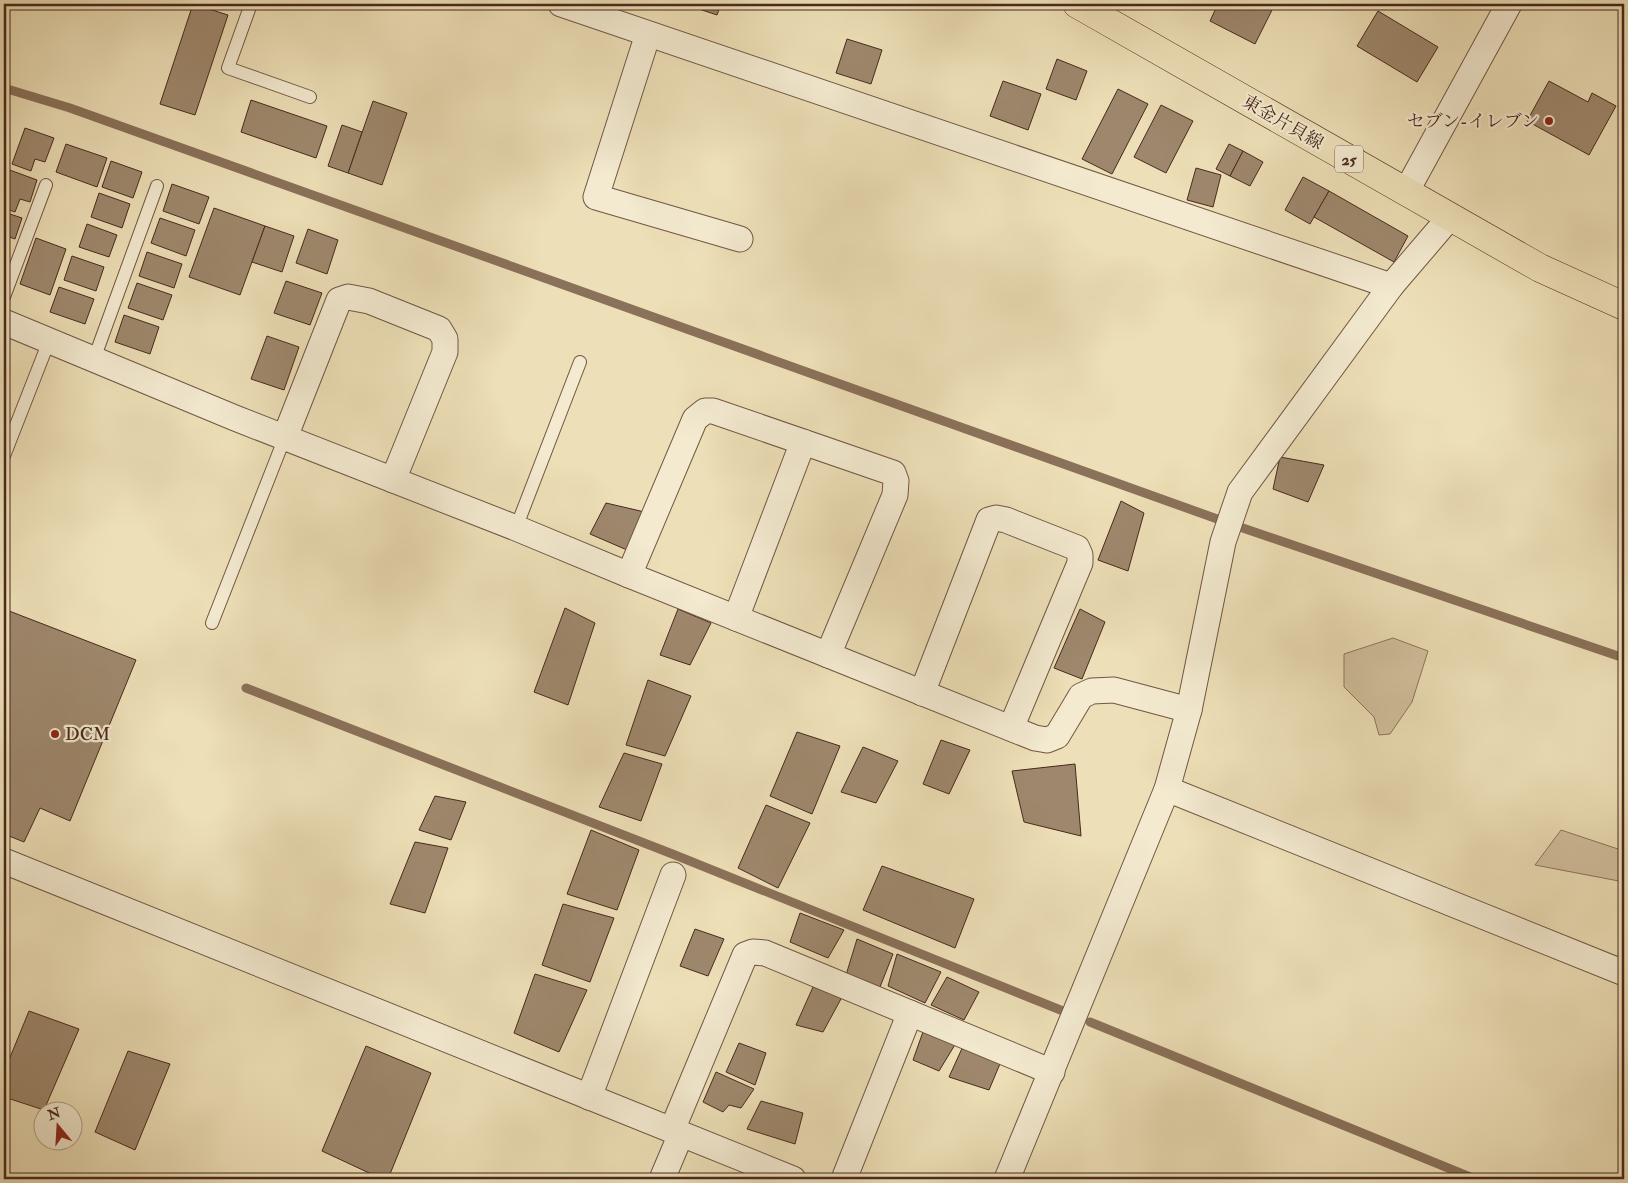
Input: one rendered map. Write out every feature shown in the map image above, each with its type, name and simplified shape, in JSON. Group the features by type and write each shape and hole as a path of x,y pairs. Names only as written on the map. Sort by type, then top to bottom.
{"main road":[{"name":"東金片貝線","path":"1077,4 1540,268 1624,306"}],"street":[{"path":"561,4 1391,286"},
{"path":"1406,192 1509,4"},
{"path":"648,34 596,196 740,240"},
{"path":"1007,1179 1168,789 1188,710 1225,536 1240,492 1391,286 1450,217"},
{"path":"285,437 339,300 348,297 369,301 440,330 445,339 445,352 393,480"},
{"path":"4,322 285,437 516,528 629,576 1035,738 1047,740 1057,736 1081,696 1092,691 1114,690 1188,710"},
{"path":"629,576 695,419 705,411 713,411 893,473 896,481 895,495 828,655"},
{"path":"736,618 803,442"},
{"path":"922,693 989,520 996,518 1006,520 1077,548 1080,555 1080,563 1011,728"},
{"path":"1168,789 1624,973"},
{"path":"4,861 793,1179"},
{"path":"589,1097 673,875"},
{"path":"662,1179 677,1132 745,955 753,952 765,953 1052,1072"},
{"path":"844,1179 910,1013"}],"lane":[{"path":"251,4 228,68 310,98"},
{"path":"4,297 46,185"},
{"path":"94,359 157,186"},
{"path":"4,456 49,341"},
{"path":"516,528 580,362"},
{"path":"212,623 285,437"}],"shaded area":[{"path":"1393,638 1428,651 1412,702 1390,734 1379,735 1374,717 1344,687 1344,654"},
{"path":"1561,830 1624,851 1624,882 1535,865"}],"building":[{"path":"29,4 52,4 51,9"},
{"path":"193,4 228,15 195,115 160,104"},
{"path":"697,4 721,4 717,15 696,8"},
{"path":"721,4 736,4 735,9"},
{"path":"1218,4 1275,4 1255,44 1210,21"},
{"path":"1378,11 1438,47 1417,82 1357,46"},
{"path":"847,39 882,50 871,84 836,73"},
{"path":"1057,59 1087,71 1076,100 1046,89"},
{"path":"1003,81 1041,94 1028,130 990,116"},
{"path":"1549,81 1588,102 1592,93 1616,106 1589,155 1527,121"},
{"path":"1118,89 1148,104 1112,174 1082,159"},
{"path":"251,100 327,126 316,158 241,132"},
{"path":"373,101 407,113 382,185 348,173"},
{"path":"1161,105 1193,121 1166,173 1134,157"},
{"path":"342,125 362,132 348,173 328,166"},
{"path":"25,128 54,138 45,162 35,159 31,171 12,164"},
{"path":"66,144 107,158 97,187 56,172"},
{"path":"1229,144 1243,151 1230,176 1216,169"},
{"path":"1243,151 1263,162 1250,186 1230,176"},
{"path":"111,161 142,172 133,198 102,187"},
{"path":"1196,168 1221,175 1213,207 1187,200"},
{"path":"7,169 37,180 30,202 20,199 15,212 4,208 4,180"},
{"path":"1303,177 1329,191 1310,224 1285,210"},
{"path":"172,184 209,197 199,224 163,211"},
{"path":"1329,191 1408,236 1394,262 1314,217"},
{"path":"99,193 130,204 122,228 91,217"},
{"path":"214,208 265,226 240,295 189,277"},
{"path":"4,212 22,218 15,239 4,235"},
{"path":"160,218 195,230 186,256 151,243"},
{"path":"87,224 117,235 109,257 79,247"},
{"path":"265,226 294,236 282,272 252,262"},
{"path":"308,229 338,240 327,274 296,263"},
{"path":"36,238 66,249 50,295 20,284"},
{"path":"147,252 182,264 174,288 139,276"},
{"path":"72,256 104,267 96,291 64,280"},
{"path":"286,281 322,293 310,325 274,313"},
{"path":"137,283 172,295 163,320 128,308"},
{"path":"59,287 94,299 85,324 50,312"},
{"path":"124,315 159,327 150,354 115,342"},
{"path":"267,336 299,347 284,390 251,379"},
{"path":"1280,457 1324,465 1308,502 1273,489"},
{"path":"1121,501 1144,513 1128,571 1098,560"},
{"path":"606,503 649,513 627,550 590,534"},
{"path":"565,608 595,623 568,705 534,692"},
{"name":"DCM","path":"4,609 136,660 70,821 40,808 24,842 4,834"},
{"path":"678,609 711,623 690,665 660,655"},
{"path":"1080,609 1105,622 1082,679 1054,668"},
{"path":"648,680 691,696 665,756 626,745"},
{"path":"797,732 840,746 812,814 770,796"},
{"path":"941,740 970,750 949,794 923,784"},
{"path":"863,747 898,761 876,803 841,792"},
{"path":"624,753 662,764 641,821 599,807"},
{"path":"1075,764 1081,836 1024,822 1012,771"},
{"path":"435,796 466,802 451,840 419,830"},
{"path":"766,805 810,823 778,888 738,868"},
{"path":"591,830 639,850 617,910 567,894"},
{"path":"415,842 448,848 425,913 390,904"},
{"path":"882,866 974,899 955,948 863,910"},
{"path":"563,904 614,918 590,982 542,965"},
{"path":"800,913 844,930 828,958 790,942"},
{"path":"695,929 724,939 708,976 680,966"},
{"path":"857,939 893,954 880,987 846,975"},
{"path":"897,954 941,972 925,1003 888,986"},
{"path":"535,974 587,990 559,1052 514,1033"},
{"path":"947,977 979,992 964,1020 931,1005"},
{"path":"813,987 842,997 823,1032 796,1025"},
{"path":"29,1011 79,1029 48,1100 32,1100 32,1106 4,1097 4,1072"},
{"path":"924,1029 956,1043 939,1071 913,1060"},
{"path":"739,1043 766,1053 755,1085 726,1072"},
{"path":"964,1044 1002,1059 989,1090 949,1077"},
{"path":"366,1046 431,1073 388,1179 382,1179 322,1151"},
{"path":"128,1051 170,1064 135,1150 95,1132"},
{"path":"716,1072 754,1089 741,1108 729,1105 723,1112 703,1102"},
{"path":"761,1101 803,1113 795,1144 747,1129"}],"waterway":[{"path":"4,88 70,108 1234,525 1624,658"},
{"path":"246,688 675,855 1063,1011"},
{"path":"1090,1022 1475,1179"}],"place":[{"name":"セブン-イレブン","path":"1549,121"},
{"name":"DCM","path":"55,734"}]}
